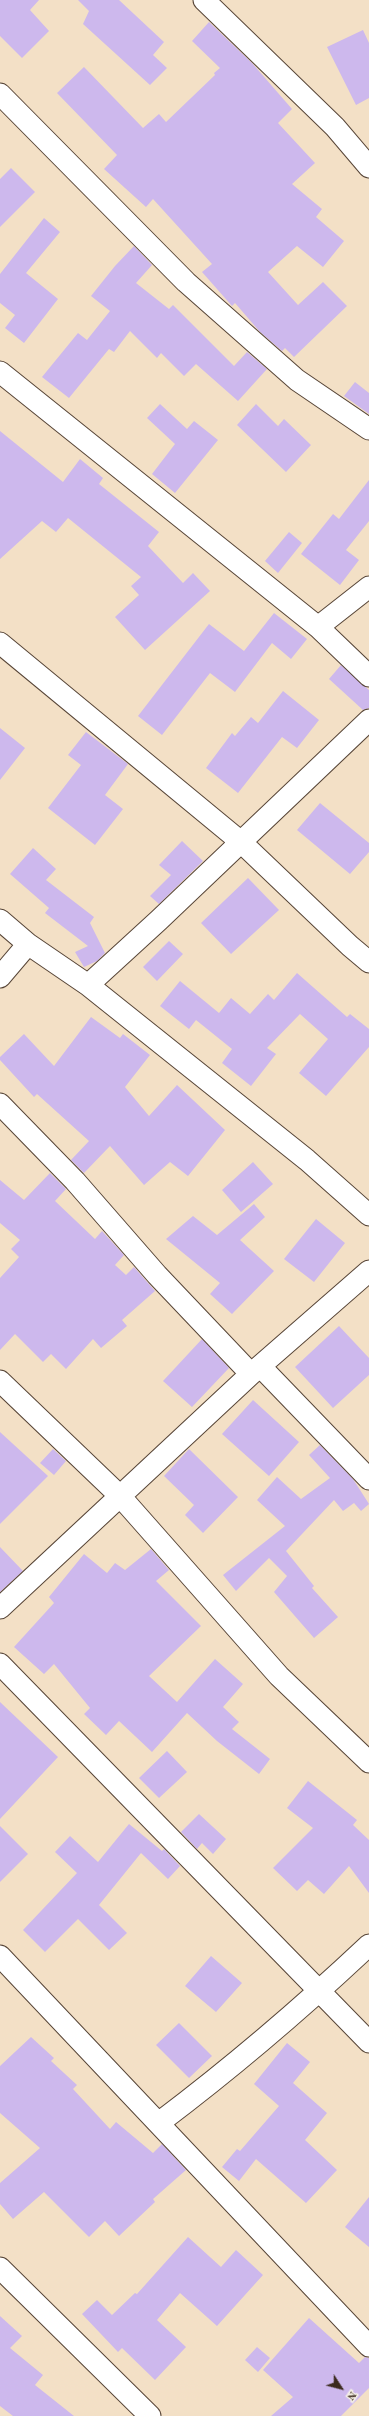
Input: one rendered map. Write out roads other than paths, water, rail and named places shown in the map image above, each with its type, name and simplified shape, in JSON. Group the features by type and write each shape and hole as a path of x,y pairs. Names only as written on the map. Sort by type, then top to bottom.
{"street":[{"path":"204,0 335,127 369,167"},
{"path":"0,94 186,282 297,380 369,429"},
{"path":"0,372 318,626 369,676"},
{"path":"318,626 369,587"},
{"path":"0,643 241,842 350,946 369,962"},
{"path":"88,985 369,720"},
{"path":"0,920 28,944 88,985 307,1160 369,1215"},
{"path":"0,977 28,944"},
{"path":"0,1104 75,1181 157,1275 369,1479"},
{"path":"0,1608 255,1370 369,1270"},
{"path":"0,1381 120,1496 279,1676 369,1762"},
{"path":"0,1664 369,2042"},
{"path":"160,2122 217,2079 319,1992 369,1945"},
{"path":"0,1956 160,2122 369,2346"},
{"path":"0,2268 150,2416"}]}
